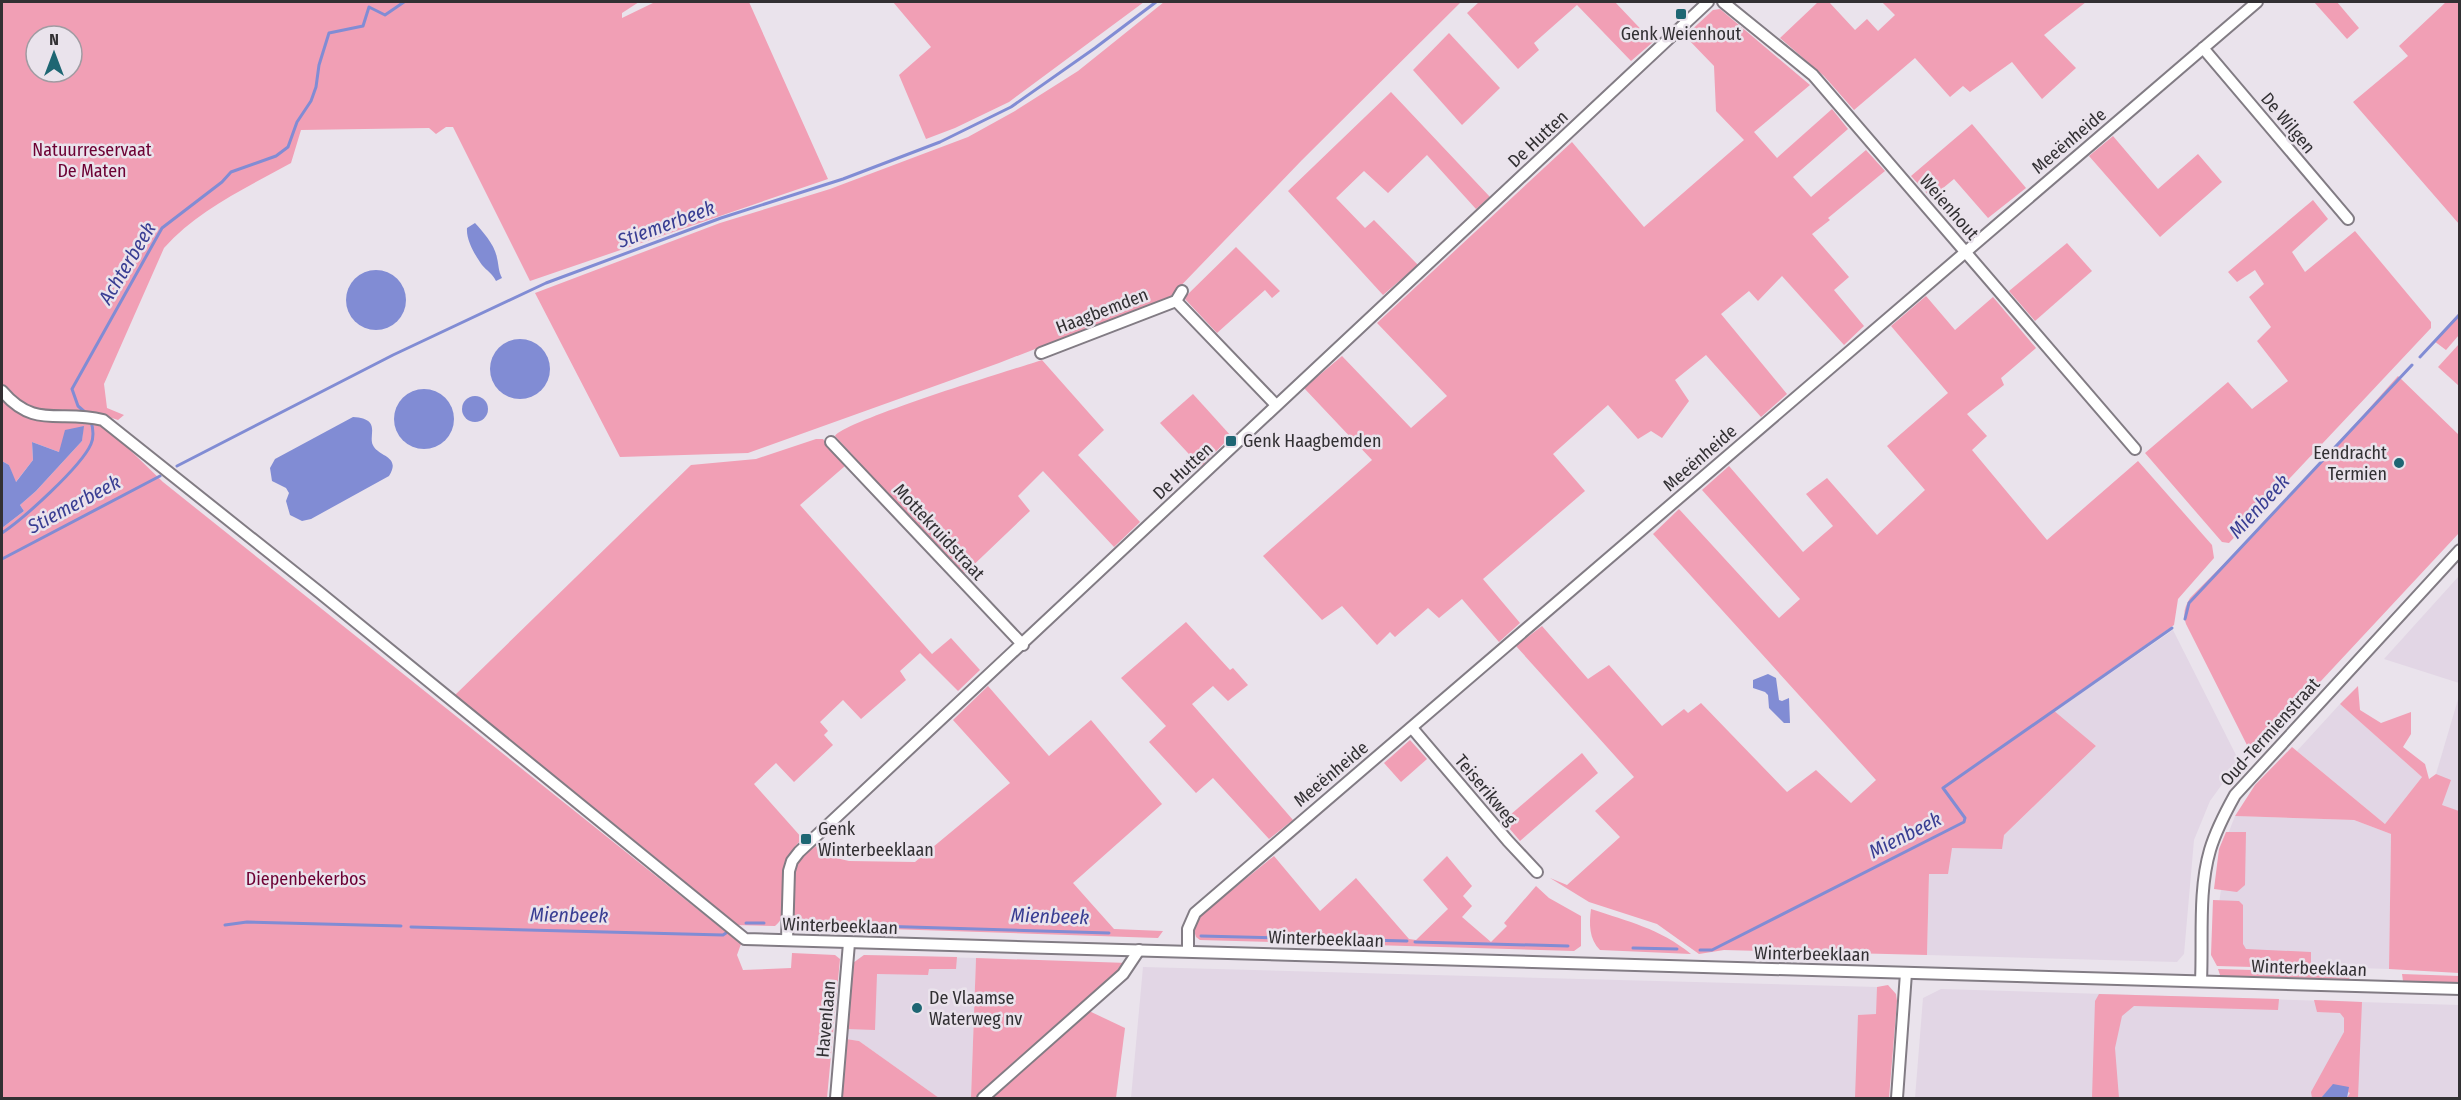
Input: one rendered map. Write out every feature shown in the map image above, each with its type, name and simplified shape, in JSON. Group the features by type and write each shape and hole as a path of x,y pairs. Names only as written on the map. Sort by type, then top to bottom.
{"street":[{"name":"De Hutten","path":"787,940 789,871 792,861 799,852 1708,2"},
{"name":"Weienhout","path":"1723,2 1813,75 2135,449"},
{"name":"Meeënheide","path":"1188,951 1188,929 1195,913 2257,2"},
{"name":"De Wilgen","path":"2203,48 2348,219"},
{"name":"Haagbemden","path":"1041,353 1176,301 1182,291"},
{"name":"Haagbemden","path":"1176,301 1276,405"},
{"name":"Winterbeeklaan","path":"2,391 18,409 31,414 87,416 103,420 310,585 745,939 2460,989"},
{"name":"Mottekruidstraat","path":"831,442 1023,645"},
{"name":"Oud-Termienstraat","path":"2201,981 2205,878 2210,852 2220,822 2235,795 2460,550"},
{"name":"Teiserikweg","path":"1412,728 1537,872"},
{"name":"Havenlaan","path":"836,1098 849,943"},
{"path":"983,1098 1123,974 1139,950"},
{"path":"1897,1098 1906,973"}],"shaded area":[{"path":"2459,576 2459,683 2384,659"},
{"path":"2173,630 2239,761 2210,801 2194,840 2184,954 2177,962 1927,955 1929,874 1952,848 2004,835 2096,746 2054,712"},
{"path":"2459,696 2459,811 2442,806 2436,774"},
{"path":"2340,704 2422,777 2385,824 2297,751"},
{"path":"2235,816 2354,820 2391,834 2389,969 2218,963 2216,928 2228,834"},
{"path":"864,955 976,958 971,1098 939,1098 859,1041 846,1039 853,963"},
{"path":"1143,967 1877,987 1883,1000 1874,1098 1131,1098"},
{"path":"1941,989 2459,1005 2459,1098 1915,1098 1923,998"}],"green space":[{"name":"Diepenbekerbos","path":"2,2 639,2 622,13 622,18 655,2 749,2 828,179 530,281 453,127 446,127 436,134 429,128 301,130 291,163 207,211 177,234 164,248 104,384 107,408 124,415 118,420 106,416 103,424 163,482 741,944 737,955 743,970 791,968 792,953 835,955 840,959 827,1098 2,1098 2,528 24,511 20,505 82,441 83,427 59,452 32,442 33,460 15,483 9,465 2,461"},
{"path":"893,2 1144,2 1009,102 926,139 899,75 931,47"},
{"path":"1164,2 1461,2 1302,160 1171,296 999,363 748,453 620,457 535,293 720,223 830,189 968,137 1015,111 1078,71"},
{"path":"1479,2 1615,2 1653,42 1631,61 1577,5 1534,43 1539,50 1518,69 1467,13"},
{"path":"1818,2 1829,2 1855,30 1867,19 1878,31 1895,15 1882,2 2086,2 2044,35 2076,68 2042,99 2012,62 1970,92 1963,86 1950,97 1915,58 1854,110 1824,76 1780,38"},
{"path":"2314,2 2337,2 2359,28 2347,39"},
{"path":"2446,2 2459,2 2459,224 2353,102 2408,56 2399,46"},
{"path":"1720,9 1810,85 1754,132 1777,158 1832,109 1848,129 1793,177 1811,197 1866,150 1885,171 1812,234 1849,277 1834,290 1864,326 1844,345 1782,276 1758,301 1749,291 1721,314 1787,394 1761,417 1706,355 1675,380 1689,401 1662,438 1651,431 1638,439 1608,405 1553,454 1585,491 1483,579 1520,623 1499,642 1462,599 1439,618 1428,608 1395,637 1390,632 1377,645 1342,606 1322,620 1263,556 1372,460 1304,388 1342,356 1411,428 1447,396 1377,323 1572,142 1644,227 1744,140 1716,111 1714,66 1685,36 1713,10"},
{"path":"1449,33 1500,88 1462,125 1413,70"},
{"path":"1391,92 1490,197 1476,209 1427,155 1388,193 1364,171 1336,198 1365,228 1374,220 1418,265 1383,295 1288,191"},
{"path":"1972,124 2026,188 1988,218 1954,179 1931,198 1911,176"},
{"path":"2113,136 2158,189 2198,154 2222,182 2160,237 2089,156"},
{"path":"2313,200 2328,219 2292,252 2305,272 2355,231 2431,322 2431,328 2229,543 2222,542 2145,453 2228,382 2252,409 2288,381 2257,341 2271,327 2249,297 2264,284 2255,270 2237,282 2228,272"},
{"path":"2067,243 2092,271 2035,321 2009,291"},
{"path":"1236,247 1280,291 1272,298 1265,290 1217,333 1184,298"},
{"path":"1926,296 1955,330 1993,297 2036,348 2001,378 2004,385 1967,414 1987,436 1972,450 2047,540 2138,461 2212,545 2214,558 2178,599 2174,625 2053,710 2096,746 2004,835 2002,849 1952,848 1948,874 1929,874 1927,955 1724,950 1699,954 1657,924 1589,902 1550,878 1567,885 1620,837 1595,811 1634,777 1516,646 1542,626 1588,679 1609,665 1662,726 1684,709 1688,713 1701,703 1787,792 1816,770 1851,803 1876,780 1653,534 1679,509 1779,618 1800,599 1702,490 1729,466 1803,552 1833,526 1806,494 1827,478 1877,535 1925,490 1887,446 1948,393 1891,326"},
{"path":"2459,313 2459,335 2446,350 2434,341"},
{"path":"2459,344 2459,386 2438,367"},
{"path":"1042,360 1104,430 1078,455 1140,522 1114,547 1043,471 1018,496 1030,511 963,575 835,436 868,419"},
{"path":"2398,376 2459,435 2459,533 2252,755 2186,624 2184,614 2186,605 2190,598 2290,497"},
{"path":"1193,394 1231,436 1201,467 1160,423"},
{"path":"816,439 823,439 845,466 800,505 932,654 951,638 980,670 958,691 920,653 900,671 906,680 861,719 843,700 820,722 828,731 824,735 833,745 794,782 776,763 754,784 802,838 784,866 783,907 780,921 775,926 735,925 671,870 455,695 691,465 756,459"},
{"path":"1186,622 1230,670 1233,668 1248,685 1228,701 1213,686 1192,704 1293,820 1269,839 1213,778 1196,793 1149,742 1166,726 1121,678"},
{"path":"988,686 1049,756 1091,720 1162,804 1073,883 1114,929 1163,931 1158,938 797,926 793,905 796,865 816,846 832,857 849,861 915,862 1010,783 953,720"},
{"path":"2358,686 2360,710 2381,723 2411,712 2411,734 2403,747 2425,764 2429,779 2436,774 2451,780 2442,805 2459,811 2459,973 2389,969 2391,834 2354,820 2235,816 2255,785 2292,747 2385,824 2422,777 2340,704"},
{"path":"1410,740 1427,759 1401,782 1384,763"},
{"path":"1582,753 1598,773 1520,841 1503,821"},
{"path":"2226,832 2246,832 2245,885 2237,892 2214,889 2219,849"},
{"path":"1274,856 1320,911 1356,878 1409,939 1416,940 1448,909 1423,880 1447,856 1472,886 1463,896 1472,906 1462,917 1491,942 1507,926 1504,923 1536,886 1549,898 1581,916 1581,946 1574,951 1200,940 1196,937 1193,927 1195,920"},
{"path":"2213,900 2239,901 2243,905 2243,944 2246,949 2311,952 2311,966 2352,968 2352,970 2217,966 2211,955"},
{"path":"1591,909 1655,932 1691,954 1600,950 1596,946 1591,931"},
{"path":"864,955 957,957 956,969 929,969 928,975 877,974 875,1030 847,1029 853,963"},
{"path":"976,958 1128,963 976,1098 971,1098"},
{"path":"2218,969 2352,973 2349,979 2222,976"},
{"path":"2402,974 2459,976 2459,983 2403,981"},
{"path":"1888,985 1896,994 1897,1001 1889,1098 1855,1098 1858,1015 1876,1014 1877,987"},
{"path":"2099,994 2279,999 2278,1010 2134,1006 2122,1016 2115,1048 2119,1098 2092,1098 2095,1001"},
{"path":"2314,1000 2362,1002 2358,1098 2347,1098 2350,1093 2333,1085 2321,1098 2312,1098 2311,1092 2344,1032 2344,1018 2340,1013 2317,1012"},
{"path":"1087,1010 1125,1028 1116,1098 988,1098"},
{"path":"846,1039 859,1041 939,1098 841,1098"}],"water":[{"path":"475,223 496,253 502,278 496,281 482,265 469,242 467,228"},
{"path":"376,270 397,279 406,300 397,321 376,330 355,321 346,300 355,279"},
{"path":"520,339 537,344 545,352 550,369 545,386 537,394 520,399 503,394 495,386 490,369 495,352 503,344"},
{"path":"424,389 441,394 449,402 454,419 449,436 441,444 424,449 407,444 399,436 394,419 399,402 407,394"},
{"path":"475,396 484,400 488,409 484,418 475,422 466,418 462,409 466,400"},
{"path":"353,417 362,418 371,425 374,447 389,458 393,465 389,476 311,519 302,521 290,515 286,501 289,493 286,488 272,481 270,468 275,459"},
{"path":"84,426 82,441 20,505 24,511 2,528 2,461 9,465 16,482 33,460 32,442 59,452 65,430"},
{"path":"1768,674 1776,678 1779,700 1789,698 1790,723 1784,723 1769,708 1768,695 1765,692 1753,688 1753,680"},
{"path":"2333,1084 2349,1087 2347,1098 2321,1098"}],"waterway":[{"name":"Achterbeek","path":"86,413 78,406 72,389 162,228 222,182 231,172 276,156 288,147 297,122 311,101 329,33 363,26 369,7 385,15 404,2"},
{"name":"Stiemerbeek","path":"177,466 393,355 546,283 721,218 843,179 940,142 1011,107 1156,2"},
{"name":"Mienbeek","path":"2420,357 2460,314"},
{"name":"Mienbeek","path":"2185,619 2189,603 2412,365"},
{"name":"Achterbeek","path":"2,533 37,505 76,466 91,444 93,432 91,421"},
{"name":"Stiemerbeek","path":"2,559 160,476"},
{"name":"Mienbeek","path":"1700,950 1712,950 1964,822 1965,818 1943,788 2172,628"},
{"name":"Mienbeek","path":"225,925 247,922 401,926"},
{"name":"Mienbeek","path":"746,923 764,923"},
{"name":"Mienbeek","path":"810,924 1109,933"},
{"name":"Mienbeek","path":"411,927 723,935 726,933"},
{"name":"Mienbeek","path":"1201,936 1407,941"},
{"name":"Mienbeek","path":"1415,942 1568,946"},
{"name":"Mienbeek","path":"1633,948 1677,949"}],"place":[{"name":"Genk Weienhout","path":"1681,14"},
{"name":"Genk Haagbemden","path":"1231,441"},
{"name":"Eendracht Termien","path":"2399,463"},
{"name":"Genk Winterbeeklaan","path":"806,839"},
{"name":"De Vlaamse Waterweg nv","path":"917,1008"}],"park label":[{"name":"Natuurreservaat De Maten","path":"92,160"}]}
